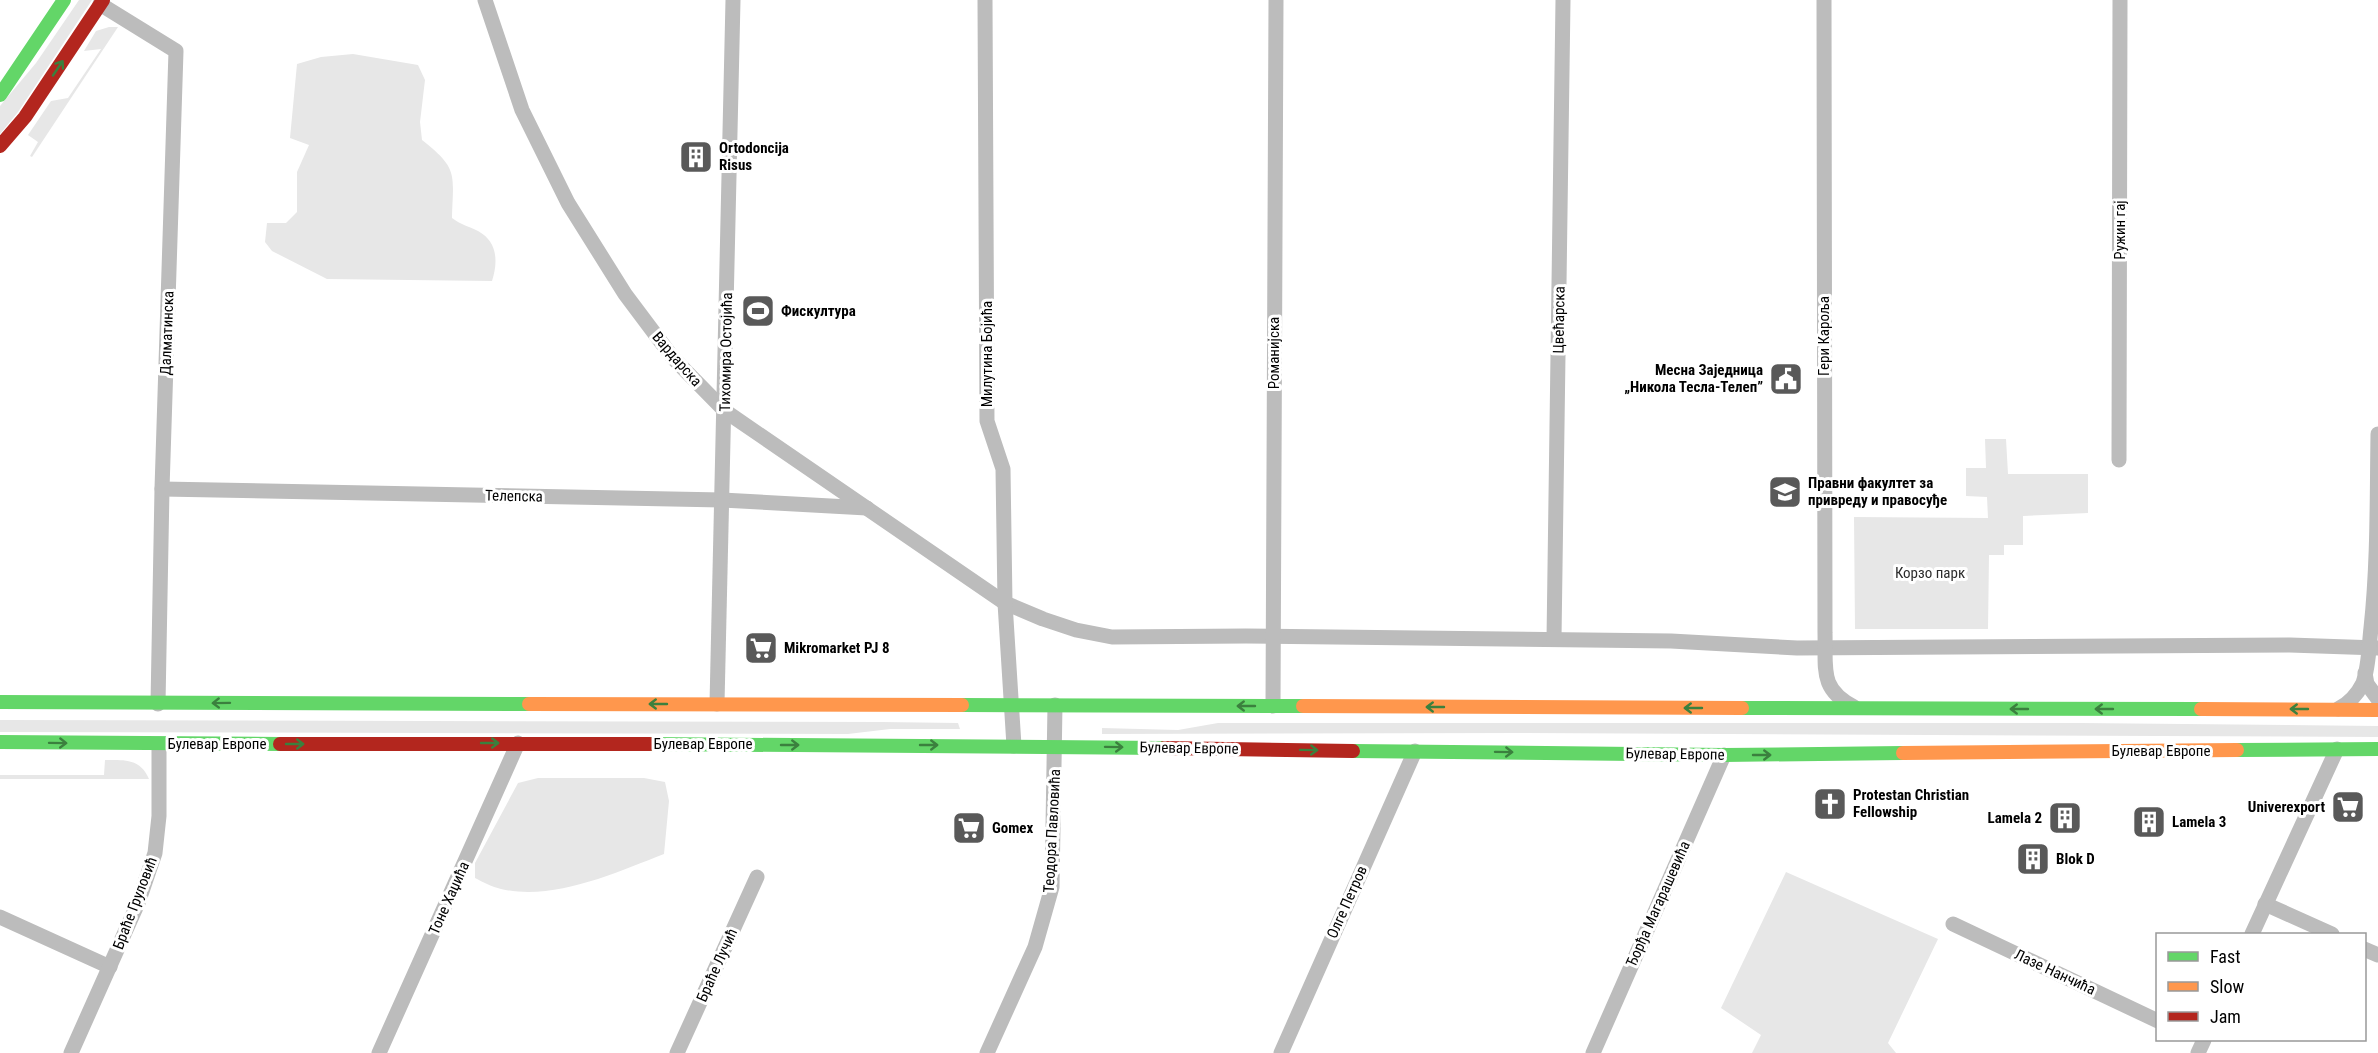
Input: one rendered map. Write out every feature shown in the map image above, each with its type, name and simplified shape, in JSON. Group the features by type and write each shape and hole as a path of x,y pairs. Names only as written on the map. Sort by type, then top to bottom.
{"main road":[{"path":"0,95 64,0"},
{"path":"0,146 25,117 102,2"},
{"path":"0,702 2378,710"},
{"name":"Булевар Европе","path":"0,742 1014,746 1724,755 2378,749"}],"street":[{"name":"Вардарска","path":"485,0 522,110 568,203 620,286 673,357 725,411 1005,603"},
{"name":"Тихомира Остојића","path":"717,704 734,0"},
{"name":"Милутина Бојића","path":"985,0 987,422 1003,469 1005,603 1014,746"},
{"name":"Романијска","path":"1273,706 1276,0"},
{"name":"Цвећарска","path":"1554,639 1563,0"},
{"name":"Гери Кароља","path":"1824,0 1825,648 1828,686 1831,692 1857,709"},
{"name":"Ружин гај","path":"2120,0 2120,460"},
{"name":"Далматинска","path":"102,2 176,51 162,489 159,704"},
{"path":"2338,709 2356,695 2373,648 2377,576 2378,434"},
{"name":"Телепска","path":"162,489 722,500 867,508"},
{"path":"1005,603 1043,620 1112,637 1554,639 1671,641 1825,648 2290,645 2373,648"},
{"path":"1804,708 1819,693 1827,671"},
{"path":"2365,673 2367,684 2378,699"},
{"name":"Теодора Павловића","path":"987,1053 1035,947 1052,887 1055,705"},
{"name":"Тоне Хаџића","path":"379,1053 518,743"},
{"name":"Браће Груловић","path":"72,1053 138,903 155,853 159,816 159,744"},
{"path":"2252,933 2337,749"},
{"name":"Олге Петров","path":"1281,1053 1415,751"},
{"name":"Ђорђа Магарашевића","path":"1593,1053 1724,755"},
{"name":"Браће Лучић","path":"677,1053 757,877"},
{"path":"2265,904 2330,933"},
{"path":"0,918 110,968"},
{"name":"Лазе Нанчића","path":"1953,924 2156,1021"}],"green space":[{"path":"79,0 92,0 18,112 0,134 0,106 36,63"},
{"path":"118,27 32,157 30,156 38,142 28,135 51,101 68,98 101,49 84,51 96,31"},
{"path":"353,54 418,65 425,80 420,122 422,140 442,158 451,173 452,218 478,231 493,247 495,267 492,281 327,279 272,251 265,242 267,223 286,223 297,212 297,172 309,145 290,138 297,64 321,57"},
{"name":"Корзо парк","path":"1985,439 2006,439 2008,474 2088,474 2088,513 2023,516 2023,545 2004,545 2004,555 1989,555 1988,629 1855,629 1854,517 1988,518 1987,497 1966,496 1966,468 1986,468"},
{"path":"0,720 882,722 958,723 960,729 890,729 848,734 0,732"},
{"path":"1218,723 2081,723 2378,726 2378,737 1522,733 1102,734 1102,728 1178,730"},
{"path":"105,760 125,760 136,764 141,767 149,779 0,779 0,775 104,775"},
{"path":"538,778 644,778 665,782 669,801 664,854 605,877 542,891 521,892 501,889 475,878 475,863 518,783"},
{"path":"1786,872 1938,939 1888,1043 1896,1053 1752,1053 1761,1035 1721,1008"}],"traffic: fast":[{"path":"0,95 64,0"},
{"path":"0,702 529,704"},
{"path":"962,705 1303,706"},
{"path":"1742,708 2201,709"},
{"path":"0,742 280,744"},
{"path":"650,744 1164,748"},
{"path":"2237,750 2378,749"},
{"path":"1353,751 1724,755 1903,753"}],"traffic: slow":[{"path":"529,704 962,705"},
{"path":"1303,706 1742,708"},
{"path":"2201,709 2378,710"},
{"path":"1903,753 2237,750"}],"traffic: jam":[{"path":"0,146 25,117 103,0"},
{"path":"280,744 650,744"},
{"path":"1164,748 1353,751"}],"place":[{"name":"Ortodoncija Risus","path":"696,157"},
{"name":"Фискултура","path":"758,311"},
{"name":"Месна Заједница „Никола Тесла-Телеп”","path":"1786,379"},
{"name":"Правни факултет за привреду и правосуђе","path":"1785,492"},
{"name":"Mikromarket PJ 8","path":"761,648"},
{"name":"Protestan Christian Fellowship","path":"1830,804"},
{"name":"Univerexport","path":"2348,807"},
{"name":"Lamela 2","path":"2065,818"},
{"name":"Lamela 3","path":"2149,822"},
{"name":"Gomex","path":"969,828"},
{"name":"Blok D","path":"2033,859"}]}
